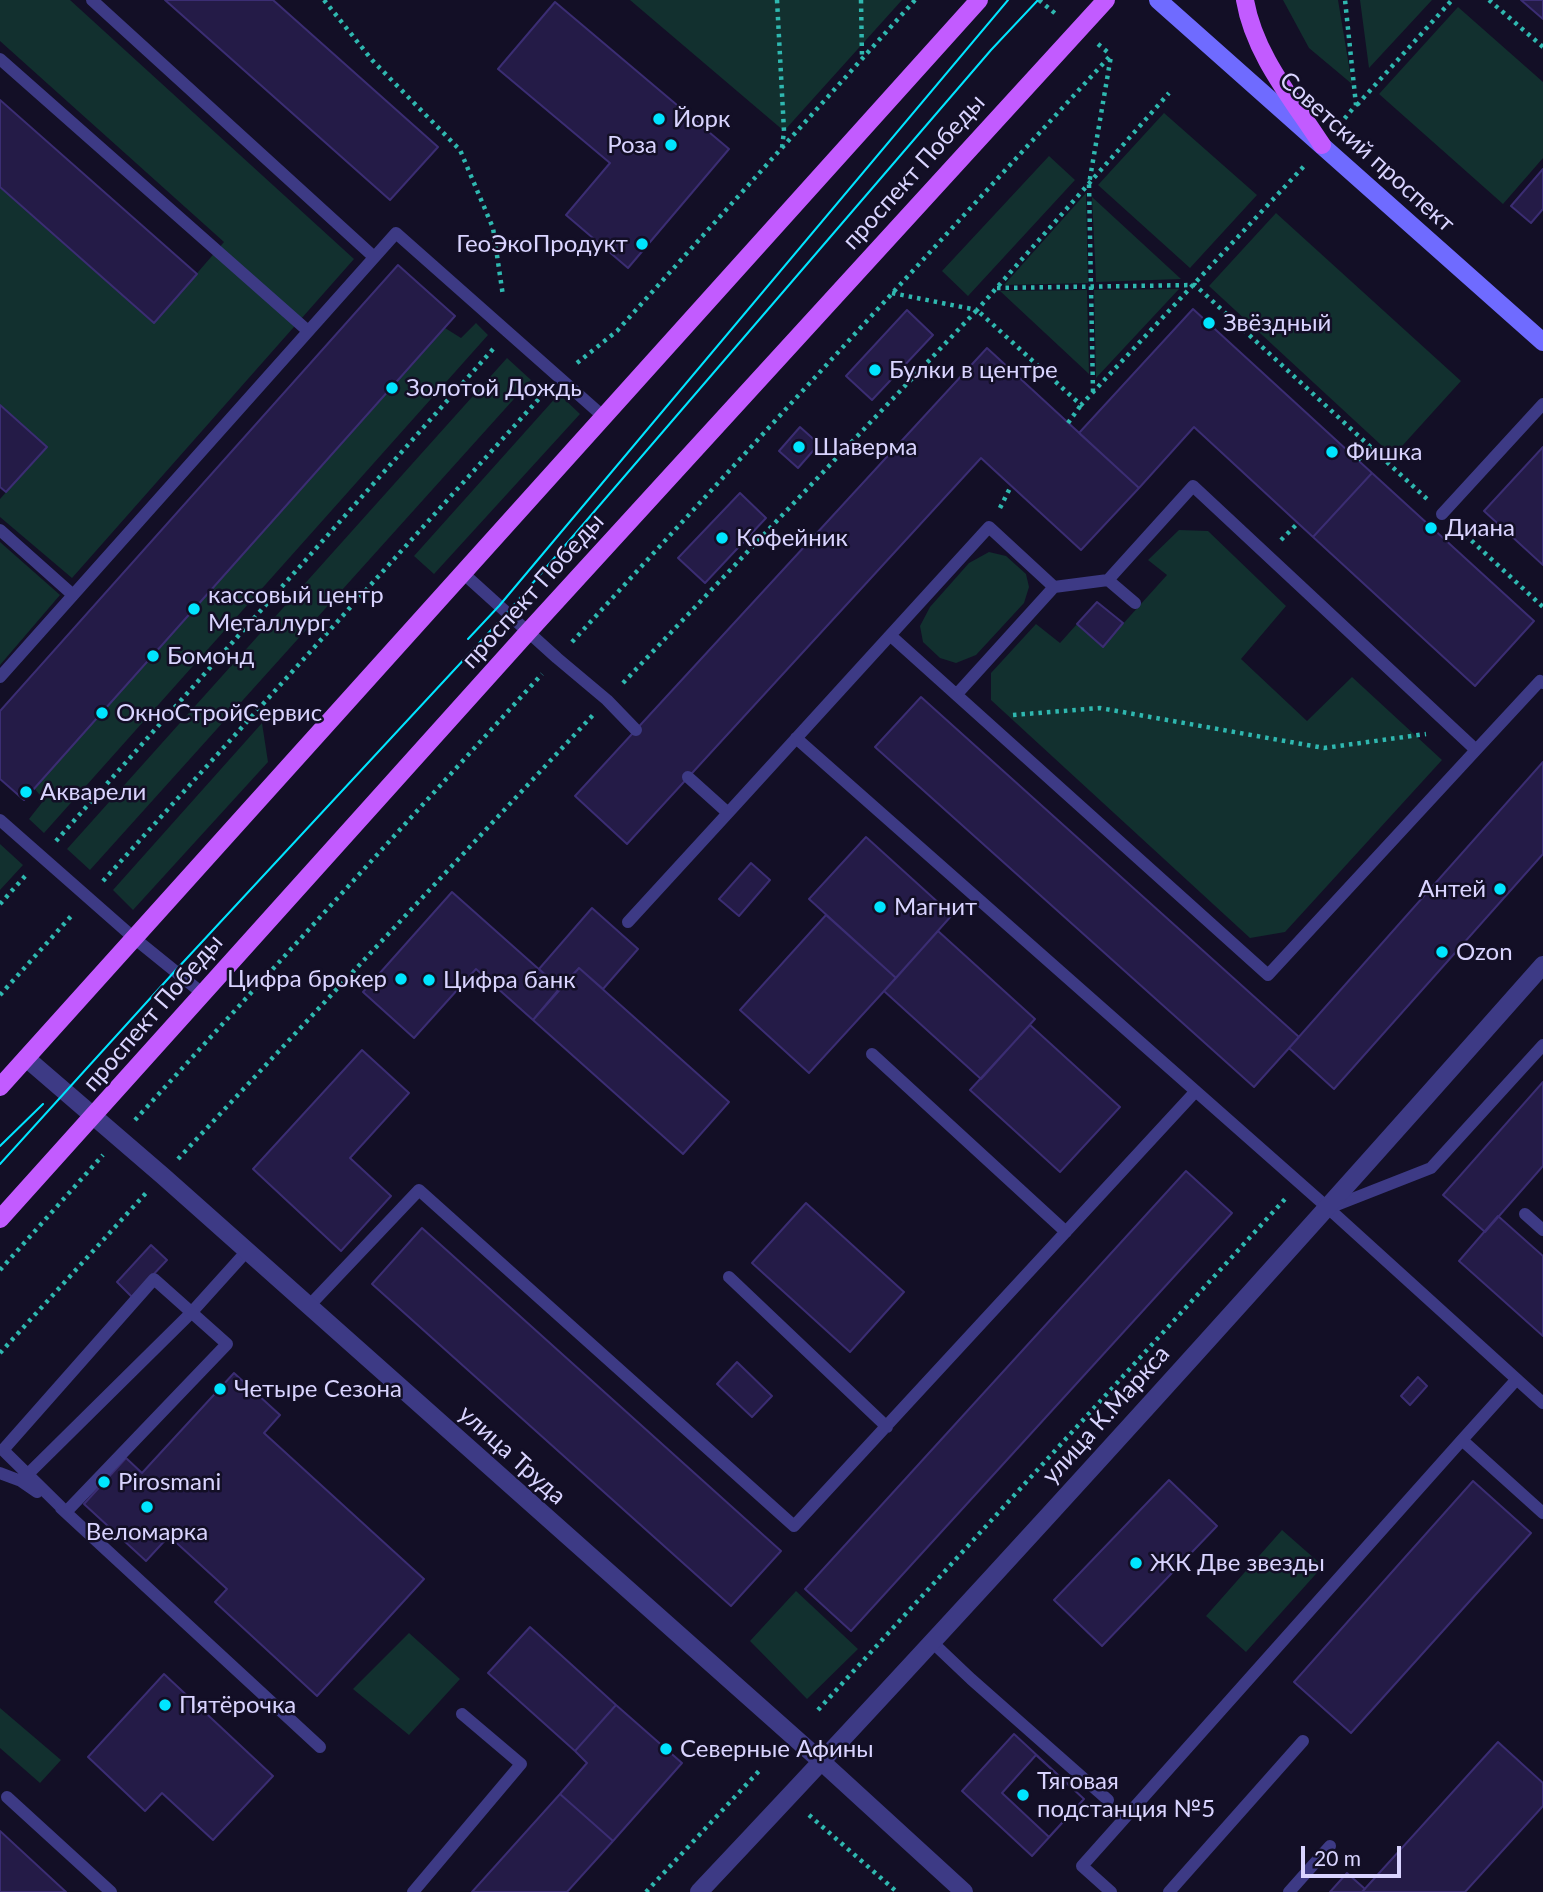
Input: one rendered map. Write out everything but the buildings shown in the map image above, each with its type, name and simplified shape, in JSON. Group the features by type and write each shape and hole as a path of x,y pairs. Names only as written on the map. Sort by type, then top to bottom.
{"main road":[{"path":"0,1087 979,0"},
{"name":"проспект Победы","path":"0,1219 528,632 1105,0"},
{"path":"1245,0 1265,56 1322,145"}],"street":[{"name":"Советский проспект","path":"1158,0 1543,342"},
{"name":"улица К.Маркса","path":"699,1892 822,1762 1328,1208 1543,965"},
{"name":"улица Труда","path":"26,1058 163,1175 246,1252 822,1762 964,1892"}],"lane":[{"path":"92,0 374,257"},
{"path":"0,59 308,331"},
{"path":"0,677 396,233 605,418"},
{"path":"1442,514 1543,404"},
{"path":"957,694 1054,587 1108,580 1193,486 1476,750"},
{"path":"628,922 989,527 1054,587"},
{"path":"0,530 73,595"},
{"path":"464,574 556,658 607,700 636,730"},
{"path":"1108,580 1135,603"},
{"path":"891,636 1268,975 1540,681 1543,683"},
{"path":"796,738 1300,1183 1543,1403"},
{"path":"688,777 728,813"},
{"path":"0,820 201,993"},
{"path":"1328,1208 1431,1168 1543,1045"},
{"path":"872,1055 1066,1232"},
{"path":"308,1307 418,1190 794,1526 1195,1092"},
{"path":"1525,1214 1543,1230"},
{"path":"24,1478 191,1313 246,1252"},
{"path":"729,1277 887,1427"},
{"path":"66,1512 227,1344 154,1279 4,1450 24,1478 66,1512 320,1747"},
{"path":"1111,1892 1082,1866 1516,1380"},
{"path":"1462,1440 1543,1513"},
{"path":"0,1473 24,1478"},
{"path":"932,1642 1108,1800"},
{"path":"413,1892 522,1764 462,1713"},
{"path":"1168,1892 1303,1741"},
{"path":"7,1797 111,1892"},
{"path":"1289,1892 1330,1846"}],"path":[{"path":"0,904 508,333 494,228 460,150 372,60 324,0"},
{"path":"777,0 784,131 782,148"},
{"path":"861,0 862,59"},
{"path":"0,995 558,378 617,331 915,0"},
{"path":"1345,0 1356,105"},
{"path":"1068,423 1081,405 1195,285 1452,0"},
{"path":"1489,0 1543,47"},
{"path":"556,658 1111,55 1089,184 1093,392"},
{"path":"0,1353 607,700 977,310 1169,93"},
{"path":"997,288 1195,285 1543,607"},
{"path":"892,293 977,310 1081,405"},
{"path":"1358,460 1371,447"},
{"path":"0,1270 537,680"},
{"path":"1000,716 1100,708 1324,748 1454,731"},
{"path":"818,1710 1300,1183"},
{"path":"646,1892 759,1771"},
{"path":"809,1815 897,1892"}],"green space":[{"path":"0,0 70,0 354,259 72,578 0,517 0,499 46,447 0,405 0,187 154,323 224,242 0,41"},
{"path":"630,0 902,0 784,131"},
{"path":"1283,0 1338,0 1352,84 1309,48"},
{"path":"1360,0 1432,0 1369,68"},
{"path":"1458,7 1543,82 1543,158 1503,204 1379,94"},
{"path":"1164,113 1257,195 1190,268 1098,185"},
{"path":"1049,156 1075,180 968,296 942,271"},
{"path":"1086,193 1088,283 1004,285"},
{"path":"1092,197 1181,279 1096,282"},
{"path":"1276,213 1461,381 1393,456 1209,286"},
{"path":"1179,289 1096,378 1094,290"},
{"path":"1087,290 1089,374 1000,291"},
{"path":"476,323 488,335 44,833 29,819 44,800 34,788 445,328 461,338"},
{"path":"507,358 531,380 90,870 67,849"},
{"path":"559,394 580,414 434,574 414,556"},
{"path":"1179,530 1208,531 1286,606 1241,659 1307,721 1352,677 1442,760 1285,932 1250,938 991,700 991,673 1036,624 1060,643 1077,624 1103,646 1167,575 1148,560"},
{"path":"0,542 60,595 0,665"},
{"path":"989,552 1006,556 1026,574 1029,587 1024,603 976,655 956,663 940,658 923,642 920,626 930,607 969,563"},
{"path":"262,723 268,762 133,910 113,890"},
{"path":"0,844 23,865 0,890"},
{"path":"1282,1530 1323,1566 1246,1652 1206,1616"},
{"path":"796,1591 858,1649 807,1699 750,1641"},
{"path":"409,1633 460,1679 409,1735 353,1689"},
{"path":"0,1708 61,1760 40,1783 0,1748"}],"tram line":[{"path":"468,639 499,606 1008,0"},
{"path":"0,1164 507,613 991,50 1038,0"},
{"path":"0,1146 43,1104"}],"place":[{"name":"Йорк","path":"659,119"},
{"name":"Роза","path":"671,145"},
{"name":"ГеоЭкоПродукт","path":"642,244"},
{"name":"Звёздный","path":"1209,323"},
{"name":"Булки в центре","path":"875,370"},
{"name":"Золотой Дождь","path":"392,388"},
{"name":"Шаверма","path":"799,447"},
{"name":"Фишка","path":"1332,452"},
{"name":"Диана","path":"1431,528"},
{"name":"Кофейник","path":"722,538"},
{"name":"кассовый центр Металлург","path":"194,609"},
{"name":"Бомонд","path":"153,656"},
{"name":"ОкноСтройСервис","path":"102,713"},
{"name":"Акварели","path":"26,792"},
{"name":"Антей","path":"1500,889"},
{"name":"Магнит","path":"880,907"},
{"name":"Ozon","path":"1442,952"},
{"name":"Цифра брокер","path":"401,979"},
{"name":"Цифра банк","path":"429,980"},
{"name":"Четыре Сезона","path":"220,1389"},
{"name":"Pirosmani","path":"104,1482"},
{"name":"Веломарка","path":"147,1507"},
{"name":"ЖК Две звезды","path":"1136,1563"},
{"name":"Пятёрочка","path":"165,1705"},
{"name":"Северные Афины","path":"666,1749"},
{"name":"Тяговая подстанция №5","path":"1023,1795"}]}
